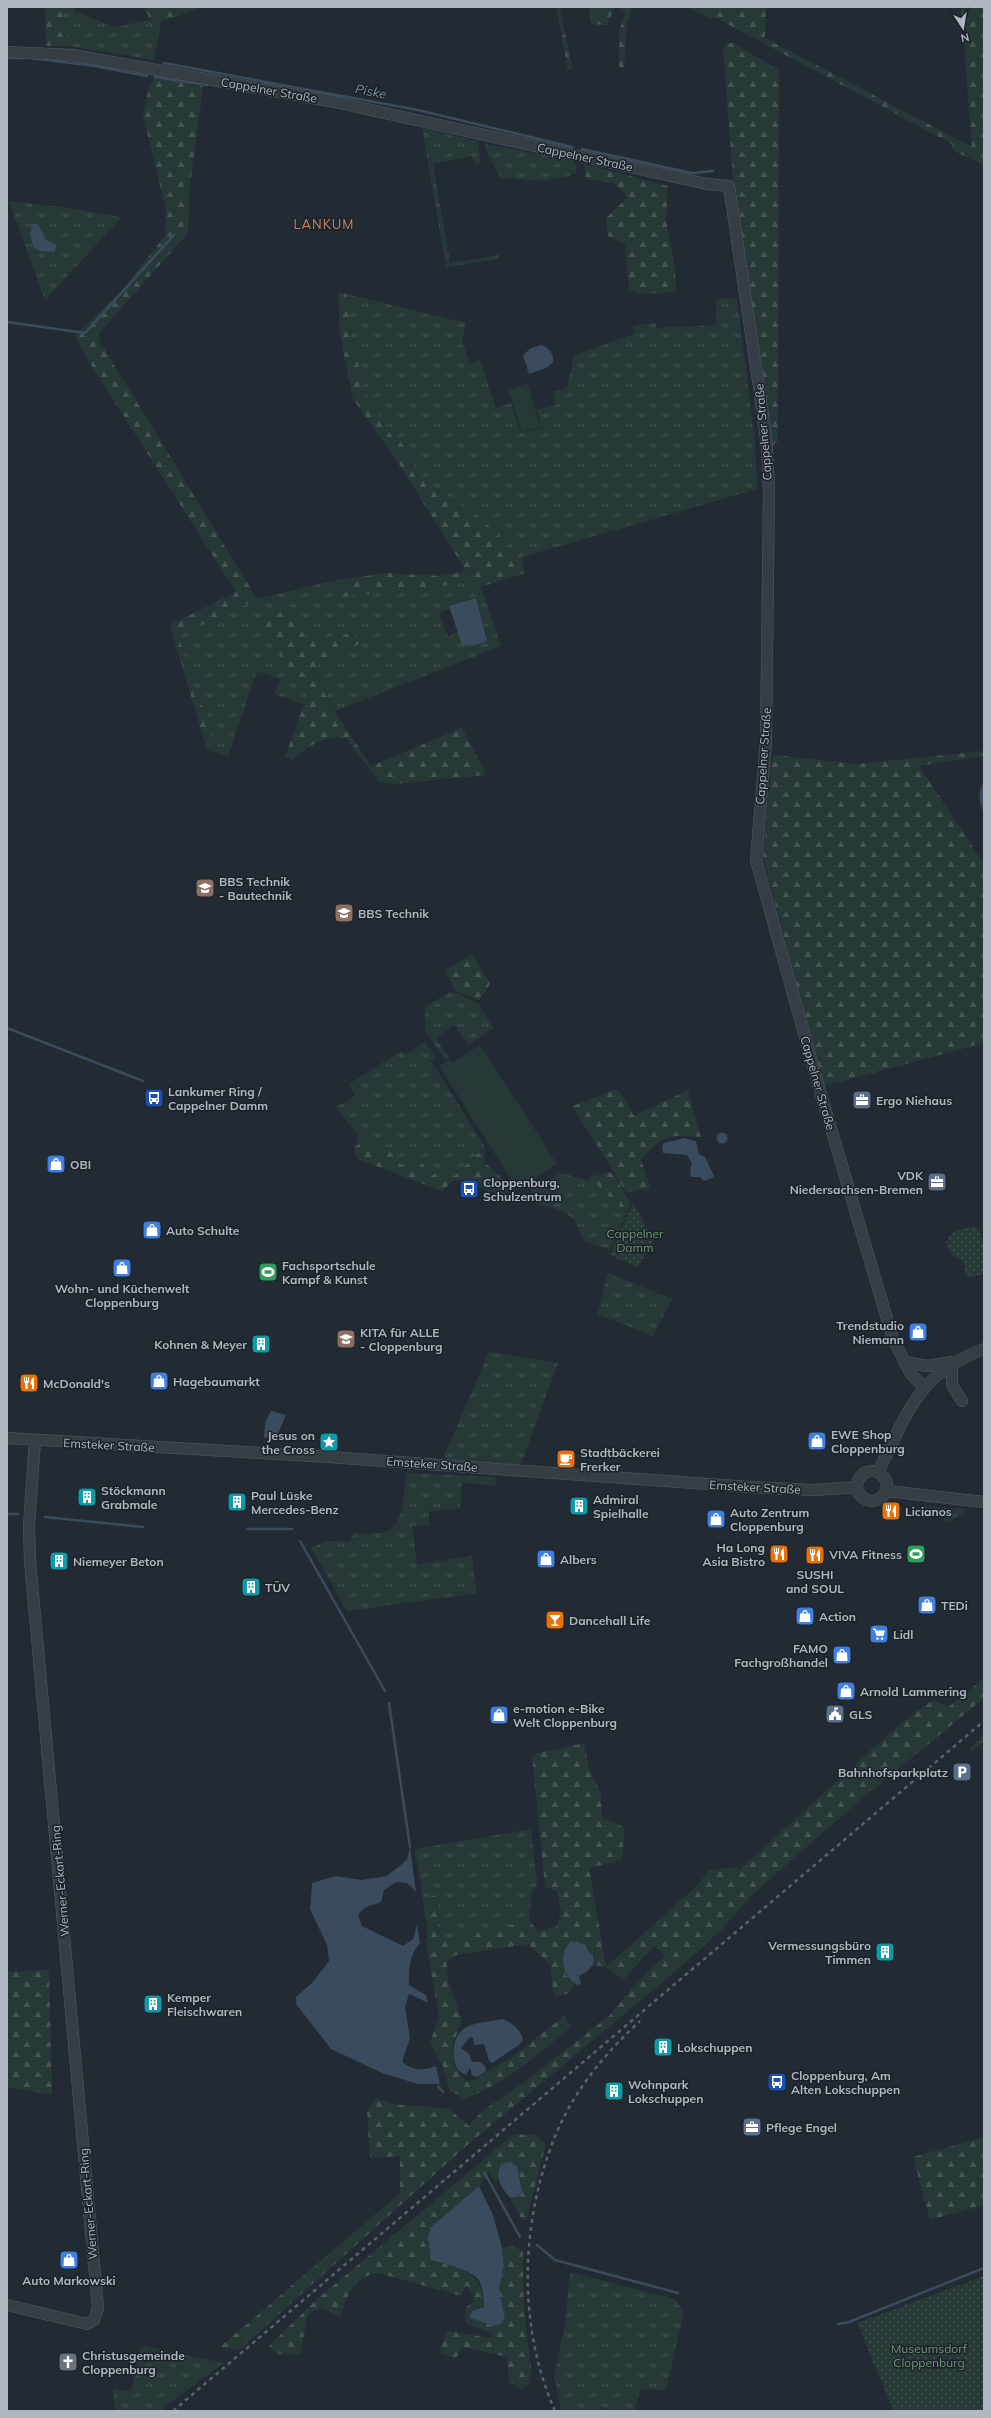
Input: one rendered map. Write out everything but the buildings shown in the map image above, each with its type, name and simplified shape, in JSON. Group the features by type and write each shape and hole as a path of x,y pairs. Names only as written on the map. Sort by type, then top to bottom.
{"street":[{"name":"Cappelner Straße","path":"7,52 73,55 335,102 707,184 729,186 767,446 769,491 766,740 756,860 822,1098 893,1339 915,1380 924,1387"},
{"path":"878,1472 908,1413 924,1387 934,1376 956,1361 984,1349"},
{"path":"904,1362 928,1366 956,1361"},
{"path":"956,1361 952,1385 962,1401"},
{"name":"Emsteker Straße","path":"7,1438 345,1458 750,1487 815,1490 857,1488"},
{"name":"Werner-Eckart-Ring","path":"7,2305 87,2324 94,2320 98,2308 30,1560 29,1525 35,1440"},
{"path":"878,1472 864,1473 859,1480 857,1488 861,1496 868,1501 877,1501 887,1492 984,1502"},
{"path":"878,1472 887,1482 887,1492"}],"green space":[{"path":"45,7 62,7 69,46 46,46"},
{"path":"62,7 74,7 75,12 115,27 150,20 161,21 154,60 69,46"},
{"path":"144,7 202,7 161,21 150,20"},
{"path":"556,7 574,7 560,9 573,70 568,70"},
{"path":"589,7 615,7 607,25 591,24"},
{"path":"617,7 632,7 627,23 624,67 619,68 619,31 626,11"},
{"path":"687,7 766,7 765,38 972,147 961,7 984,7 984,165 954,151 952,144 718,19 711,18"},
{"path":"727,43 733,43 779,70 778,441 772,446 733,179 723,49"},
{"path":"154,78 203,86 189,192 188,233 100,332 99,340 257,599 179,636 195,695 208,715 214,752 207,750 170,625 236,592 86,357 75,336 121,291 165,236 166,210 143,115 148,91"},
{"path":"422,128 477,141 481,164 476,164 471,156 433,164 450,263 499,255 499,259 446,267"},
{"path":"485,144 575,161 577,172 559,179 549,180 529,180 500,177 487,153"},
{"path":"584,164 668,186 666,221 675,267 676,292 641,294 629,290 625,244 608,236 606,218 628,197 614,183 586,179"},
{"path":"9,201 68,208 122,217 45,300"},
{"path":"338,292 347,294 351,332 367,399 394,439 399,438 419,473 434,487 478,516 522,557 525,573 481,587 472,579 427,590 407,589 342,597 336,580 387,573 441,576 466,571 401,467 353,399 340,335"},
{"path":"347,294 466,323 462,342 470,363 480,359 496,408 511,403 521,433 541,428 537,410 556,405 553,392 567,388 574,355 634,334 633,326 656,323 656,328 716,325 716,299 737,298 755,441 757,489 522,557 478,516 434,487 419,473 399,438 394,439 367,399 351,332"},
{"path":"528,383 540,427 522,432 508,390"},
{"path":"472,579 481,587 501,646 335,711 312,667 359,644 353,633 309,640 293,605 261,623 307,696 305,705 274,694 280,679 257,671 228,756 214,752 208,715 195,695 179,636 257,599 336,580 342,597 407,589 427,590","holes":["476,598 487,636 462,644 459,631 448,637 439,613 450,609 450,606"]},
{"path":"294,605 309,640 354,633 359,644 312,668 333,709 371,766 455,731 461,726 486,775 394,784 379,782 347,739 339,738 332,738 317,742 304,750 293,760 285,757 307,696 260,623"},
{"path":"984,751 984,756 919,766 984,864 984,1043 824,1086 763,858 771,760 775,755 857,764"},
{"path":"472,954 490,984 479,1000 455,991 445,970"},
{"path":"452,991 478,1003 494,1028 468,1045 454,1025 436,1038 449,1058 445,1060 425,1031 425,1007"},
{"path":"425,1042 436,1058 431,1061 485,1147 453,1176 431,1176 378,1155 366,1139 357,1134 336,1107 356,1096 349,1084 401,1051 405,1055"},
{"path":"480,1045 557,1164 518,1190 439,1066 449,1059 452,1063"},
{"path":"618,1089 634,1116 688,1090 701,1137 680,1136 667,1138 661,1141 641,1160 650,1188 627,1193 572,1106"},
{"path":"357,1134 366,1139 378,1155 393,1147 401,1165 418,1156 431,1176 448,1167 454,1176 485,1147 484,1162 516,1191 513,1202 467,1181 454,1180 442,1191 357,1159 354,1147 358,1145"},
{"path":"612,1172 631,1204 627,1213 595,1183 587,1181 590,1177"},
{"path":"562,1173 595,1183 627,1213 610,1250 584,1241 574,1219 564,1212 536,1203 531,1189"},
{"name":"Cappelner Damm","path":"633,1203 654,1240 638,1267 610,1255"},
{"path":"973,1226 979,1229 984,1249 984,1274 967,1278 963,1262 951,1253 946,1245 947,1240 952,1233"},
{"path":"608,1273 672,1299 653,1336 597,1314"},
{"path":"489,1352 558,1363 521,1464 441,1463"},
{"path":"406,1473 495,1477 496,1485 462,1483 460,1508 429,1511 429,1525 412,1526 417,1565 472,1556 477,1593 347,1611 311,1548 327,1541 350,1541 354,1533 379,1533 388,1531 399,1518 402,1509"},
{"path":"923,1506 963,1509 965,1514 945,1522 941,1512 924,1510"},
{"path":"984,1678 984,1698 851,1808 753,1894 720,1931 685,1963 464,2148 239,2350 220,2347 400,2193 400,2156 370,2158 367,2111 376,2098 394,2104 449,2109 469,2126 481,2112 523,2083 610,2015 632,1988 666,1955 654,1946 623,1980 606,1967 698,1885 709,1870 737,1867 739,1870 900,1724 933,1700 948,1707"},
{"path":"984,1735 984,1741 972,1751 970,1749"},
{"path":"584,1743 589,1768 601,1794 602,1818 616,1823 625,1829 622,1860 589,1868 606,1967 593,1965 593,1955 565,1974 574,1983 570,1993 554,1997 550,1965 528,1944 455,1955 447,1962 448,1981 462,2020 453,2044 454,2066 465,2081 476,2080 486,2071 510,2059 564,2016 571,2027 534,2058 493,2086 464,2098 450,2091 442,2064 430,2043 439,2016 427,1948 427,1899 434,1895 438,1899 440,1912 435,1923 443,1941 529,1920 538,1932 557,1926 561,1912 557,1891 545,1887 532,1754"},
{"path":"531,1829 537,1885 532,1891 529,1920 443,1941 427,1899 427,1925 415,1849"},
{"path":"49,1970 52,2095 8,2087 7,2071 7,1972"},
{"path":"534,2134 546,2144 527,2218 522,2220 510,2198 517,2197 522,2185 517,2166 510,2162 501,2164 497,2171 498,2180 495,2182 489,2172 479,2186 431,2227 431,2260 469,2273 480,2286 483,2295 484,2307 476,2309 505,2318 499,2290 504,2265 502,2248 513,2246 523,2250 524,2308 531,2364 531,2378 529,2385 520,2389 509,2381 507,2357 462,2347 456,2358 438,2353 448,2331 490,2338 492,2333 472,2326 465,2321 466,2307 474,2302 472,2291 466,2285 461,2296 378,2273 369,2275 356,2283 352,2288 340,2318 323,2308 312,2311 307,2318 300,2355 277,2354 269,2346 315,2301 513,2135"},
{"path":"984,2137 984,2205 930,2220 913,2157"},
{"path":"570,2272 675,2299 684,2312 666,2390 641,2389 634,2411 616,2411 602,2407 601,2411 562,2411 554,2378 565,2324"},
{"name":"Museumsdorf Cloppenburg","path":"984,2276 984,2411 894,2411 857,2323"},
{"path":"141,2345 223,2363 160,2411 115,2411 113,2389 131,2391"}],"water":[{"path":"32,224 38,224 46,240 56,245 55,252 40,251 33,247 30,234"},
{"path":"541,345 550,351 553,356 553,362 546,368 529,374 523,355 531,348"},
{"path":"476,598 487,640 475,645 462,645 449,606"},
{"path":"984,782 984,813 981,805 980,790"},
{"path":"720,1133 724,1133 726,1134 726,1142 720,1143 717,1140 717,1136"},
{"path":"684,1138 696,1141 699,1154 705,1157 714,1176 712,1178 704,1181 700,1177 691,1177 690,1169 692,1164 687,1155 663,1153 662,1146 664,1143"},
{"path":"271,1411 286,1415 277,1436 264,1438 265,1423"},
{"path":"410,1847 416,1892 407,1883 396,1882 384,1890 381,1902 364,1908 358,1915 362,1926 403,1946 413,1939 417,1925 420,1943 416,1948 410,1962 409,1985 426,1995 428,2003 409,1994 405,2007 410,2038 402,2062 414,2069 426,2069 436,2066 440,2084 418,2084 382,2073 331,2049 296,2004 296,1997 312,1983 329,1961 327,1945 310,1909 312,1883 336,1876 361,1880 387,1876 407,1860"},
{"path":"571,1941 586,1945 588,1952 593,1955 593,1965 579,1976 581,1984 578,1985 568,1977 564,1965 564,1952"},
{"path":"503,2019 513,2025 522,2036 523,2040 519,2045 492,2063 489,2061 484,2044 474,2045 473,2038 470,2037 461,2048 469,2054 472,2062 480,2062 485,2066 486,2071 477,2077 472,2075 470,2068 466,2075 460,2072 456,2065 454,2056 454,2045 457,2037 462,2031 475,2024"},
{"path":"509,2162 517,2166 522,2191 517,2197 510,2198 501,2186 498,2178 501,2164"},
{"path":"479,2186 493,2215 502,2248 504,2265 499,2290 505,2318 501,2324 494,2326 470,2318 472,2311 484,2307 482,2289 478,2279 463,2270 431,2260 428,2237 431,2227"}],"waterway":[{"path":"7,58 22,58"},
{"path":"31,58 95,66 147,76"},
{"name":"Piske","path":"164,63 418,110 572,147"},
{"path":"155,77 207,85"},
{"name":"Piske","path":"582,149 692,173 713,171"},
{"path":"7,322 85,333 174,235"},
{"path":"7,1028 143,1081"},
{"path":"7,1514 18,1514"},
{"path":"45,1517 143,1527"},
{"path":"247,1529 292,1529"},
{"path":"300,1541 385,1691"},
{"path":"389,1703 410,1847"},
{"path":"438,2086 443,2092"},
{"path":"484,2172 520,2237"},
{"path":"537,2245 555,2260 678,2293"},
{"path":"838,2324 849,2322 984,2268"}],"railway":[{"path":"173,2411 984,1721"},
{"path":"555,2411 543,2378 534,2344 529,2309 528,2273 530,2237 535,2202 544,2167 563,2118 581,2088 603,2059 640,2021"}],"place":[{"name":"BBS Technik - Bautechnik","path":"205,888"},
{"name":"BBS Technik","path":"344,913"},
{"name":"Lankumer Ring / Cappelner Damm","path":"154,1098"},
{"name":"Ergo Niehaus","path":"862,1100"},
{"name":"OBI","path":"56,1164"},
{"name":"VDK Niedersachsen-Bremen","path":"937,1182"},
{"name":"Cloppenburg, Schulzentrum","path":"469,1189"},
{"name":"Auto Schulte","path":"152,1230"},
{"name":"Wohn- und Küchenwelt Cloppenburg","path":"122,1268"},
{"name":"Fachsportschule Kampf & Kunst","path":"268,1272"},
{"name":"Trendstudio Niemann","path":"918,1332"},
{"name":"KITA für ALLE - Cloppenburg","path":"346,1339"},
{"name":"Kohnen & Meyer","path":"261,1344"},
{"name":"Hagebaumarkt","path":"159,1381"},
{"name":"McDonald's","path":"29,1383"},
{"name":"EWE Shop Cloppenburg","path":"817,1441"},
{"name":"Jesus on the Cross","path":"329,1442"},
{"name":"Stadtbäckerei Frerker","path":"566,1459"},
{"name":"Stöckmann Grabmale","path":"87,1497"},
{"name":"Paul Lüske Mercedes-Benz","path":"237,1502"},
{"name":"Admiral Spielhalle","path":"579,1506"},
{"name":"Licianos","path":"891,1511"},
{"name":"Auto Zentrum Cloppenburg","path":"716,1519"},
{"name":"Ha Long Asia Bistro","path":"779,1554"},
{"name":"VIVA Fitness","path":"916,1554"},
{"name":"SUSHI and SOUL","path":"815,1555"},
{"name":"Albers","path":"546,1559"},
{"name":"Niemeyer Beton","path":"59,1561"},
{"name":"TÜV","path":"251,1587"},
{"name":"TEDi","path":"927,1605"},
{"name":"Action","path":"805,1616"},
{"name":"Dancehall Life","path":"555,1620"},
{"name":"Lidl","path":"879,1634"},
{"name":"FAMO Fachgroßhandel","path":"842,1655"},
{"name":"Arnold Lammering","path":"846,1691"},
{"name":"GLS","path":"835,1714"},
{"name":"e-motion e-Bike Welt Cloppenburg","path":"499,1715"},
{"name":"Bahnhofsparkplatz","path":"962,1772"},
{"name":"Vermessungsbüro Timmen","path":"885,1952"},
{"name":"Kemper Fleischwaren","path":"153,2004"},
{"name":"Lokschuppen","path":"663,2047"},
{"name":"Cloppenburg, Am Alten Lokschuppen","path":"777,2082"},
{"name":"Wohnpark Lokschuppen","path":"614,2091"},
{"name":"Pflege Engel","path":"752,2127"},
{"name":"Auto Markowski","path":"69,2260"},
{"name":"Christusgemeinde Cloppenburg","path":"68,2362"}],"district":[{"name":"LANKUM","path":"324,224"}]}
